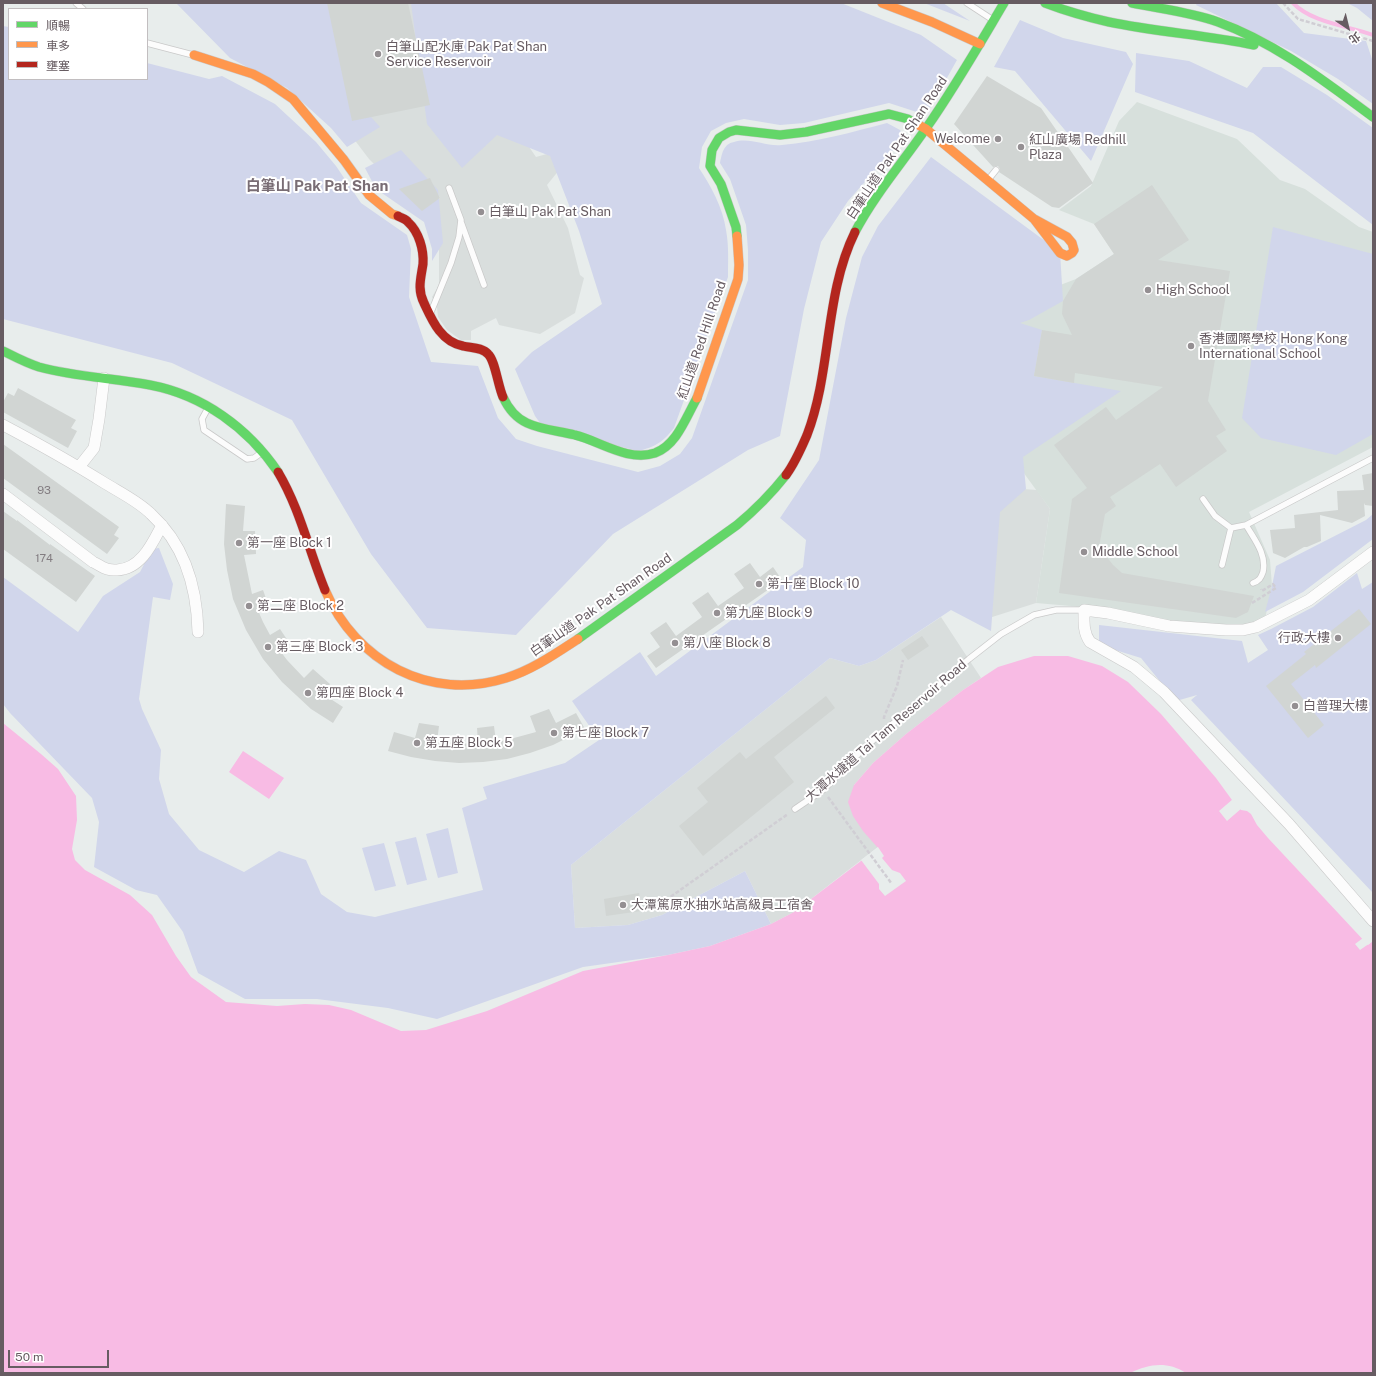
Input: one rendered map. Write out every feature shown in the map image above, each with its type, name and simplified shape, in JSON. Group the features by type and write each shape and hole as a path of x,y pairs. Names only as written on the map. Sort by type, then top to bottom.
{"street":[{"path":"882,3 932,22 980,44"},
{"name":"白筆山道 Pak Pat Shan Road","path":"3,351 23,361 53,370 136,382 168,389 184,395 227,418 263,452 274,466 289,492 319,575 335,609 350,632 368,650 380,660 407,675 430,682 472,685 502,680 517,675 545,661 562,650 729,531 768,498 789,473 801,451 811,425 822,380 839,277 848,248 860,222 951,93 1004,3"},
{"path":"1045,3 1088,17 1114,23 1225,39 1257,46 1289,57"},
{"path":"1132,3 1192,15 1218,22 1256,39 1289,57 1373,118"},
{"name":"紅山道 Red Hill Road","path":"194,55 253,74 293,99 336,150 369,195 392,214 408,221 417,234 422,248 423,262 420,290 421,298 430,316 441,334 450,341 461,346 478,348 488,353 492,359 503,399 512,412 522,420 533,425 580,436 626,453 644,455 658,451 667,446 674,439 695,403 738,278 739,265 736,227 721,184 710,166 712,150 719,138 729,132 740,130 780,134 806,132 889,114 908,120 926,129 1034,219"},
{"path":"79,467 94,448 104,378"},
{"path":"3,425 79,467 139,504 162,525 186,564 193,586 197,609 198,632"},
{"path":"3,494 93,562 108,570 121,570 133,566 142,558 162,525"},
{"name":"大潭水塘道 Tai Tam Reservoir Road","path":"1084,610 1108,613 1169,626 1243,630 1268,622 1309,600 1372,556"},
{"path":"1084,610 1084,629 1090,642 1134,667 1164,692 1289,824 1373,921"}],"lane":[{"path":"967,3 993,21"},
{"name":"紅山道 Red Hill Road","path":"148,43 194,55"},
{"path":"988,181 996,170"},
{"path":"449,188 484,285"},
{"path":"430,316 455,251 459,237 461,220"},
{"path":"208,407 202,419 204,430 247,459 254,458 263,452"},
{"path":"1203,499 1215,516 1231,528 1246,525 1373,458"},
{"path":"1246,525 1262,553 1264,563 1262,576 1259,580 1253,583"},
{"path":"1222,564 1231,528"},
{"name":"大潭水塘道 Tai Tam Reservoir Road","path":"795,809 823,790 864,748 885,732 969,659 1002,634 1034,615 1056,610 1084,610"}],"path":[{"path":"1283,3 1298,19 1373,42"},
{"path":"1252,603 1276,588 1273,584 1262,591 1260,587"},
{"path":"885,732 884,717 897,686 903,660"},
{"path":"823,790 892,884"},
{"path":"644,908 656,906 795,809"}],"shaded area":[{"path":"176,3 337,3 362,107 380,127 347,147 331,128 287,88 230,58"},
{"path":"287,3 454,3 512,122 536,157 554,152 560,169 547,185 568,228 580,275 584,278 575,313 540,334 499,325 496,318 471,331 471,340 461,340 447,330 438,317 437,307 432,297 439,285 439,245 422,211 440,198 430,179 399,189 369,159 341,122"},
{"path":"411,3 841,3 921,35 957,60 926,115 889,103 804,123 780,125 744,119 726,123 711,131 702,147 699,168 716,198 722,214 728,242 728,277 674,428 658,443 649,448 638,451 543,427 535,416 515,369 532,352 602,304 579,231 550,156 497,135 462,168 427,124"},
{"path":"924,3 943,3 970,21"},
{"path":"1197,3 1276,3 1304,33 1366,41 1373,62 1373,104 1338,79 1291,51 1196,5"},
{"path":"1347,3 1373,3 1373,21 1357,8"},
{"path":"1020,20 1063,38 1126,52 1133,64 1091,161 1015,71 994,67"},
{"path":"3,26 8,27 8,80 148,80 148,63 209,79 222,76 275,104 316,142 336,166 361,203 407,235 411,249 409,297 431,362 478,366 498,418 516,439 537,446 638,472 660,466 680,454 692,438 748,280 746,225 730,179 720,163 725,147 730,143 740,141 752,141 770,145 809,142 887,123 900,130 903,135 901,141 848,201 821,242 804,309 780,436 748,450 613,534 516,635 427,628 371,554 292,420 172,363 3,319"},
{"path":"1136,53 1189,61 1247,88 1263,67 1281,67 1327,95 1373,128 1373,225 1253,133 1135,92"},
{"name":"香港國際學校 Hong Kong International School","path":"1137,102 1237,139 1280,180 1305,189 1359,227 1373,232 1373,447 1249,512 1270,560 1272,586 1265,619 1245,627 1177,622 1106,609 1036,603 1050,509 1002,443 1013,320 1034,295 1076,279 1114,254 1094,224 1059,210 1091,186 1119,121"},
{"path":"401,150 438,190 443,243 432,261 432,249 424,222 376,189 365,168"},
{"path":"931,157 1060,252 1063,301 1029,320 1020,323 1042,330 1034,376 1121,391 1023,457 1026,489 1000,512 991,631 951,610 876,660 859,666 830,658 571,865 575,928 628,925 662,915 745,871 771,924 710,946 668,955 583,967 437,1019 388,1008 317,999 245,999 198,973 183,932 157,895 136,890 94,867 99,822 92,798 3,704 3,577 78,632 103,596 140,572 152,549 159,548 173,584 170,600 153,597 139,699 142,709 161,750 159,779 169,814 199,850 244,872 279,851 306,860 321,894 347,912 375,917 483,890 462,808 487,799 483,787 565,763 599,740 572,701 640,652 656,676 803,567 806,540 780,518 819,460 846,318 862,257 878,226"},
{"path":"1273,227 1373,254 1373,434 1336,455 1261,438 1242,418"},
{"path":"994,487 1037,490 1050,509 1036,603 986,619"},
{"path":"1373,514 1373,539 1303,592 1265,612 1276,566 1366,520"},
{"path":"1357,573 1362,589 1373,582 1373,893 1191,700 1197,695 1176,701 1141,658 1099,645 1099,625 1242,641 1248,663 1268,650 1258,635 1313,607"},
{"path":"941,617 981,678 906,734 873,763 854,785 878,847 794,912 771,924 745,871 662,915 628,925 575,928 571,865 830,658 859,666 876,660"},
{"path":"1034,656 1068,656 1102,666 1128,682 1161,714 1216,778 1241,810 1247,811 1251,814 1257,825 1268,838 1368,945 1373,941 1373,1373 1186,1373 1179,1369 1165,1365 1158,1365 1130,1373 3,1373 3,723 58,769 76,796 77,820 72,849 75,860 85,870 130,895 152,915 176,956 191,977 226,1002 277,1006 305,1004 329,1005 351,1010 401,1031 426,1030 487,1011 583,971 710,946 771,924 794,912 878,848 863,831 853,816 848,802 854,785 873,763 906,734 963,690 998,667"},
{"path":"243,751 284,778 269,799 229,772"},
{"path":"448,828 458,873 438,878 426,834"},
{"path":"416,837 427,880 407,885 395,842"},
{"path":"384,843 396,886 375,891 362,848"}],"pier":[{"path":"1233,799 1242,808 1227,821 1219,811"},
{"path":"878,847 884,856 882,858 892,870 900,873 906,881 885,896 879,889 879,884 861,860"},
{"path":"1363,938 1368,942 1372,939 1373,941 1360,950 1355,944"}],"building":[{"name":"白筆山配水庫 Pak Pat Shan Service Reservoir","path":"327,3 408,3 430,105 352,121"},
{"name":"紅山廣場 Redhill Plaza","path":"987,76 1041,108 1093,183 1059,208 1052,207 999,172 1000,169 998,166 993,167 954,124"},
{"path":"430,178 440,198 422,211 399,189"},
{"path":"1152,185 1189,240 1158,260 1230,271 1208,401 1226,430 1216,436 1227,451 1176,487 1160,464 1110,497 1116,506 1105,514 1099,547 1113,565 1122,573 1254,596 1248,612 1236,618 1059,593 1072,499 1087,488 1054,445 1106,407 1116,420 1163,387 1075,373 1074,383 1034,376 1042,330 1072,335 1062,314 1063,301 1076,279 1114,254 1094,224"},
{"path":"18,388 76,420 71,428 77,431 68,448 3,412 3,402 8,393 14,396"},
{"path":"3,444 119,527 114,535 119,538 107,554 3,478"},
{"path":"1373,473 1373,506 1365,505 1364,503 1365,516 1352,523 1320,515 1321,541 1304,547 1285,558 1273,553 1270,530 1295,528 1294,515 1338,510 1337,491 1364,490 1362,475"},
{"path":"226,504 245,506 243,531 255,531 256,554 244,555 252,594 263,590 268,604 257,608 263,622 270,635 280,629 288,641 278,648 304,678 313,669 330,684 323,694 343,707 333,723 311,709 282,682 263,659 246,630 233,599 227,570 224,544"},
{"path":"3,511 95,576 76,602 3,549"},
{"path":"750,563 760,577 773,567 782,580 656,668 647,656 660,647 650,633 666,622 676,636 702,617 692,603 708,592 718,606 744,588 734,574"},
{"path":"1359,609 1371,624 1316,668 1315,665 1291,684 1324,725 1308,738 1266,686 1306,654 1304,652"},
{"path":"922,636 929,646 908,660 901,650"},
{"path":"826,696 835,708 774,757 794,782 703,856 679,826 708,802 697,788 740,752 746,759"},
{"path":"549,709 556,723 576,713 585,729 553,745 530,753 507,759 483,762 459,763 435,761 388,751 394,732 415,738 419,723 439,726 437,742 478,744 477,728 494,726 496,742 536,732 530,716"},
{"name":"大潭篤原水抽水站高級員工宿舍","path":"639,893 641,911 606,916 604,899"}],"waterway":[{"path":"1293,3 1301,10 1320,20 1373,35"}],"traffic: fast":[{"path":"855,232 880,191 918,140 947,97 1004,3"},
{"path":"1045,3 1077,14 1109,22 1254,45"},
{"path":"1132,3 1197,16 1218,22 1239,31 1260,41 1299,64 1373,117"},
{"path":"737,236 736,227 721,184 710,166 712,150 719,138 736,130 780,135 806,132 889,114 908,119 913,122"},
{"path":"3,351 39,367 67,373 150,385 188,397 206,405 238,428 253,441 278,472"},
{"path":"503,397 510,409 523,421 545,429 585,438 614,450 635,455 655,453 669,444 680,430 697,398"},
{"path":"578,639 737,525 763,502 786,475"}],"traffic: slow":[{"path":"882,3 932,22 980,44"},
{"path":"194,55 253,74 293,99 344,160 369,195 392,214 398,216"},
{"path":"913,122 926,129 1034,219 1067,237 1072,243 1074,250 1072,253 1067,256 1060,253 1034,219"},
{"path":"697,398 738,279 739,265 737,236"},
{"path":"325,590 339,615 356,638 376,656 399,670 424,680 450,684 478,684 506,678 534,666 578,639"}],"traffic: jam":[{"path":"398,216 406,220 412,226 422,247 423,264 420,284 421,293 424,303 434,323 443,335 455,344 480,349 488,354 495,367 503,397"},
{"path":"786,475 795,461 807,435 815,410 821,385 838,281 845,256 855,232"},
{"path":"278,472 286,486 298,515 325,590"}],"place":[{"name":"白筆山配水庫 Pak Pat Shan Service Reservoir","path":"378,54"},
{"name":"Welcome","path":"998,139"},
{"name":"紅山廣場 Redhill Plaza","path":"1021,147"},
{"name":"白筆山 Pak Pat Shan","path":"481,212"},
{"name":"High School","path":"1148,290"},
{"name":"香港國際學校 Hong Kong International School","path":"1191,346"},
{"name":"第一座 Block 1","path":"239,543"},
{"name":"Middle School","path":"1084,552"},
{"name":"第十座 Block 10","path":"759,584"},
{"name":"第二座 Block 2","path":"249,606"},
{"name":"第九座 Block 9","path":"717,613"},
{"name":"行政大樓","path":"1338,638"},
{"name":"第八座 Block 8","path":"675,643"},
{"name":"第三座 Block 3","path":"268,647"},
{"name":"第四座 Block 4","path":"308,693"},
{"name":"白普理大樓","path":"1295,706"},
{"name":"第七座 Block 7","path":"554,733"},
{"name":"第五座 Block 5","path":"417,743"},
{"name":"大潭篤原水抽水站高級員工宿舍","path":"623,905"}],"district":[{"name":"白筆山 Pak Pat Shan","path":"317,186"}]}
